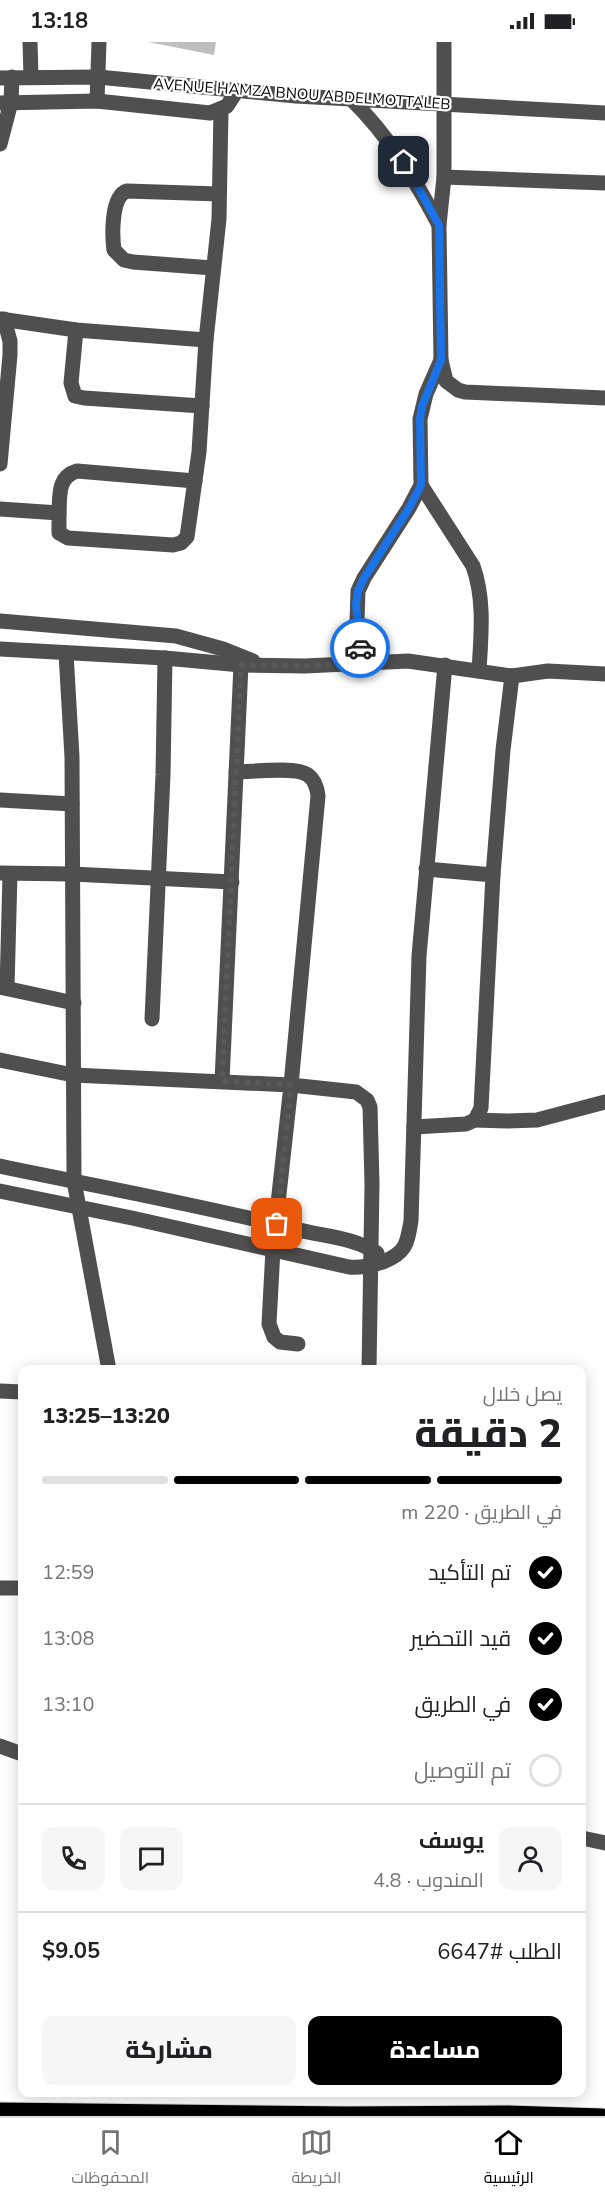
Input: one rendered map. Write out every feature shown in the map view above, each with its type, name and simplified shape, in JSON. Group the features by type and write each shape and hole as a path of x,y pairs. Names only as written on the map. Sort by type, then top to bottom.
{"main road":[{"path":"0,2110 602,2116"}],"street":[{"path":"30,42 31,77"},
{"path":"97,101 99,42"},
{"path":"444,42 444,177 439,225 441,360 446,381 465,392 605,398"},
{"name":"AVENUE HAMZA BNOU ABDELMOTTALEB","path":"6,78 98,77 236,92 605,113"},
{"path":"0,144 6,78"},
{"path":"5,102 97,101 210,113 227,106 236,92"},
{"path":"351,99 395,149 439,225"},
{"path":"195,481 77,471 67,475 62,482 59,533 64,537 178,544 187,537 195,481 206,340 219,219 221,110"},
{"path":"444,177 605,183"},
{"path":"213,268 124,260 114,250 113,225 117,199 123,192 219,194"},
{"path":"0,464 10,355 10,341 2,319 76,330 206,340"},
{"path":"76,330 71,383 75,396 202,406"},
{"path":"362,662 356,604 358,591 421,485 420,419 422,406 441,360"},
{"path":"421,485 473,566 478,580 482,626 479,671"},
{"path":"0,509 59,513"},
{"path":"0,621 176,636 223,649 261,665"},
{"path":"0,649 165,658 241,665 305,666 408,661 512,675 548,671 605,675"},
{"path":"66,653 72,758 74,1182 108,1365"},
{"path":"152,1019 159,878 165,658"},
{"path":"222,1081 241,665"},
{"path":"0,1191 78,1206 349,1267 369,1267 393,1258 403,1250 411,1221 419,956 445,665"},
{"path":"475,1120 481,1108 494,875 503,750 512,675"},
{"path":"236,772 294,771 309,776 316,786 318,796 273,1249 269,1324 270,1330 280,1342 298,1344"},
{"path":"0,800 72,804"},
{"path":"426,869 494,875"},
{"path":"74,1003 3,987 5,874 72,874 232,882"},
{"path":"0,1060 73,1076 291,1085 348,1090 362,1095 367,1100 371,1116 369,1365"},
{"path":"414,1127 466,1125 475,1120 537,1120 605,1102"},
{"path":"0,1166 277,1224 370,1248 386,1260"},
{"path":"0,1391 18,1392"},
{"path":"0,1588 18,1588"},
{"path":"0,1746 18,1753"},
{"path":"586,1839 605,1843"}],"building":[{"path":"148,42 216,42 214,55"}],"way so far":[{"path":"277,1224 291,1085 222,1081 241,665 305,666 362,662 360,648"}],"route":[{"path":"360,648 356,604 358,591 421,485 420,419 422,406 441,360 439,225 404,162"}]}
